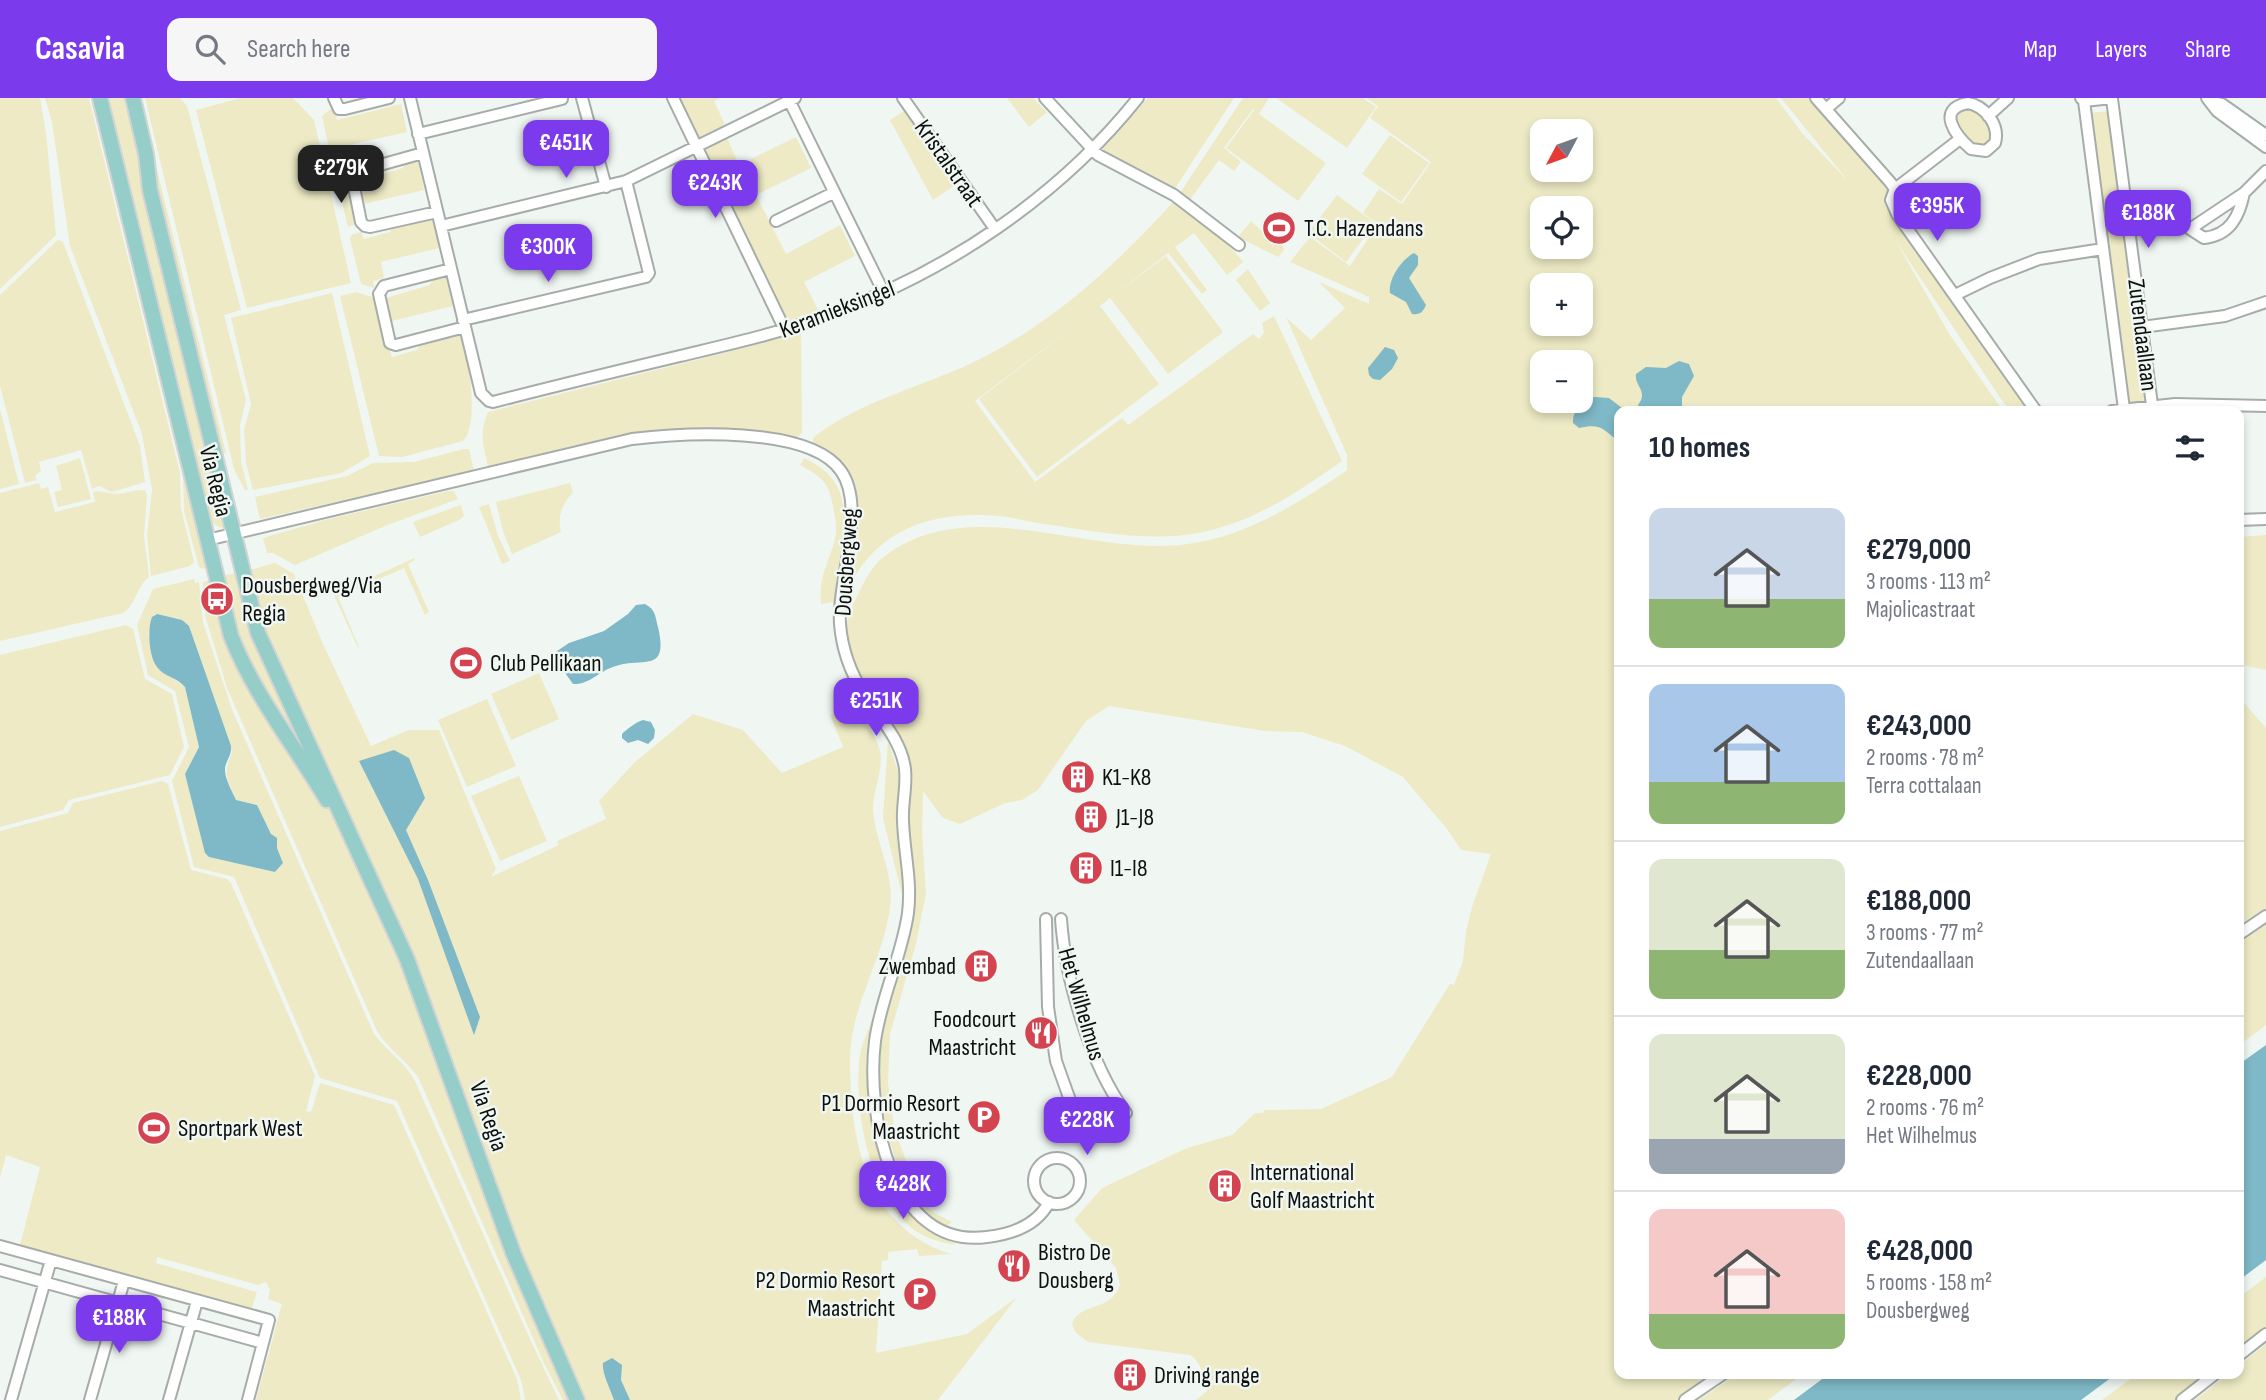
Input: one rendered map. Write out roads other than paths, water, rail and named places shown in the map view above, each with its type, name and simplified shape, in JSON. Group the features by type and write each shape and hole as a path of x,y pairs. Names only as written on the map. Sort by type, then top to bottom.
{"main road":[{"name":"Via Regia","path":"100,98 224,611 242,663 356,847"},
{"name":"Via Regia","path":"133,98 146,154 150,190 252,613 266,653 337,800 408,958 514,1255 577,1400"}],"street":[{"path":"334,98 339,109 388,98"},
{"path":"410,98 464,324"},
{"path":"418,134 564,98"},
{"path":"582,98 606,187"},
{"path":"673,98 785,330"},
{"name":"Kristalstraat","path":"903,98 995,229"},
{"path":"1045,98 1096,152 1174,195 1239,245"},
{"name":"Keramieksingel","path":"464,324 481,393 494,402 785,330 884,293 930,269 995,229 1096,152 1138,98"},
{"path":"1816,98 1895,189"},
{"path":"1826,109 1839,98"},
{"path":"1947,98 1955,108"},
{"path":"1988,116 2008,98"},
{"path":"2083,100 2112,98"},
{"name":"Zutendaallaan","path":"2112,98 2152,405"},
{"path":"441,226 626,181 791,99 833,192 884,293"},
{"path":"2210,99 2222,104 2266,135"},
{"path":"2210,99 2217,111 2266,147"},
{"name":"Zutendaallaan","path":"2083,100 2124,406"},
{"path":"1968,103 1975,104 1988,116 1997,134 1991,148 1976,152 1960,139 1950,123 1955,108 1968,103"},
{"path":"1960,139 1895,189 1891,200 1897,214 2033,406"},
{"path":"423,153 355,172 352,177 361,222 370,228 437,212"},
{"path":"2244,193 2238,217 2223,232 2204,238 2190,229 2215,215 2244,193 2266,171"},
{"path":"451,269 384,286 379,294 390,342 396,345 464,324 646,276 649,273 626,181"},
{"path":"776,220 833,192"},
{"path":"1955,295 2039,259 2103,249"},
{"path":"2142,327 2225,316 2266,302"},
{"path":"2149,406 2174,406"},
{"path":"2244,407 2266,406"},
{"name":"Dousbergweg","path":"207,540 620,442 667,435 740,435 802,446 831,460 845,478 851,501 849,550 840,611 846,656 864,694 894,736 905,768 902,810 909,876 908,915 878,1024 874,1065 877,1116 889,1161 906,1199 921,1218 938,1230 961,1238 1000,1235 1026,1227 1045,1211 1049,1202"},
{"path":"2244,520 2266,519"},
{"path":"2244,931 2266,916"},
{"name":"Het Wilhelmus","path":"1046,919 1048,1006 1056,1060 1082,1131 1126,1113 1104,1081 1077,1004 1068,972 1061,919"},
{"path":"1058,1158 1065,1160 1076,1168 1079,1174 1079,1188 1066,1203 1049,1202 1037,1192 1035,1177 1045,1162 1058,1158"},
{"path":"0,1246 269,1320 248,1400"},
{"path":"11,1400 51,1260"},
{"path":"0,1270 263,1343"},
{"path":"90,1400 124,1281"},
{"path":"169,1400 197,1301"},
{"path":"2244,1351 2266,1334"},
{"path":"1685,1400 1716,1379"},
{"path":"2182,1400 2209,1379"}],"water":[{"path":"1414,253 1418,256 1418,265 1409,278 1426,305 1421,312 1412,314 1406,302 1390,293 1390,288 1397,270"},
{"path":"1385,347 1394,350 1398,358 1392,369 1380,380 1373,379 1368,368"},
{"path":"1679,361 1689,364 1694,376 1682,397 1682,406 1638,406 1642,392 1636,374 1646,367 1666,368"},
{"path":"1594,397 1609,398 1619,406 1614,406 1614,438 1601,428 1579,428 1573,423 1574,414 1593,413"},
{"path":"645,604 653,611 658,627 660,652 657,658 613,667 589,680 573,684 553,656 554,653 569,643 604,631 636,605"},
{"path":"157,614 182,620 189,626 231,746 225,767 227,781 236,800 257,805 271,834 277,838 277,848 283,863 275,872 209,857 205,853 185,774 199,747 185,687 160,670 152,657 150,628 152,617"},
{"path":"643,720 651,722 655,730 654,738 648,744 638,740 628,743 622,738 626,730"},
{"path":"394,750 409,758 425,798 406,830 480,1017 474,1035 418,879 359,761"},
{"path":"2266,1045 2266,1260 2244,1276 2244,1061"},
{"path":"612,1358 622,1365 621,1380 630,1400 614,1400 603,1367 603,1363"},
{"path":"1822,1379 2109,1379 2081,1400 1794,1400"}],"place":[{"name":"T.C. Hazendans","path":"1279,228"},
{"name":"Dousbergweg/Via Regia","path":"217,599"},
{"name":"Club Pellikaan","path":"466,663"},
{"name":"K1-K8","path":"1078,777"},
{"name":"J1-J8","path":"1091,817"},
{"name":"I1-I8","path":"1086,868"},
{"name":"Zwembad","path":"981,966"},
{"name":"Foodcourt Maastricht","path":"1041,1033"},
{"name":"P1 Dormio Resort Maastricht","path":"984,1117"},
{"name":"Sportpark West","path":"154,1128"},
{"name":"International Golf Maastricht","path":"1225,1186"},
{"name":"Bistro De Dousberg","path":"1014,1266"},
{"name":"P2 Dormio Resort Maastricht","path":"920,1294"},
{"name":"Driving range","path":"1130,1375"}]}
